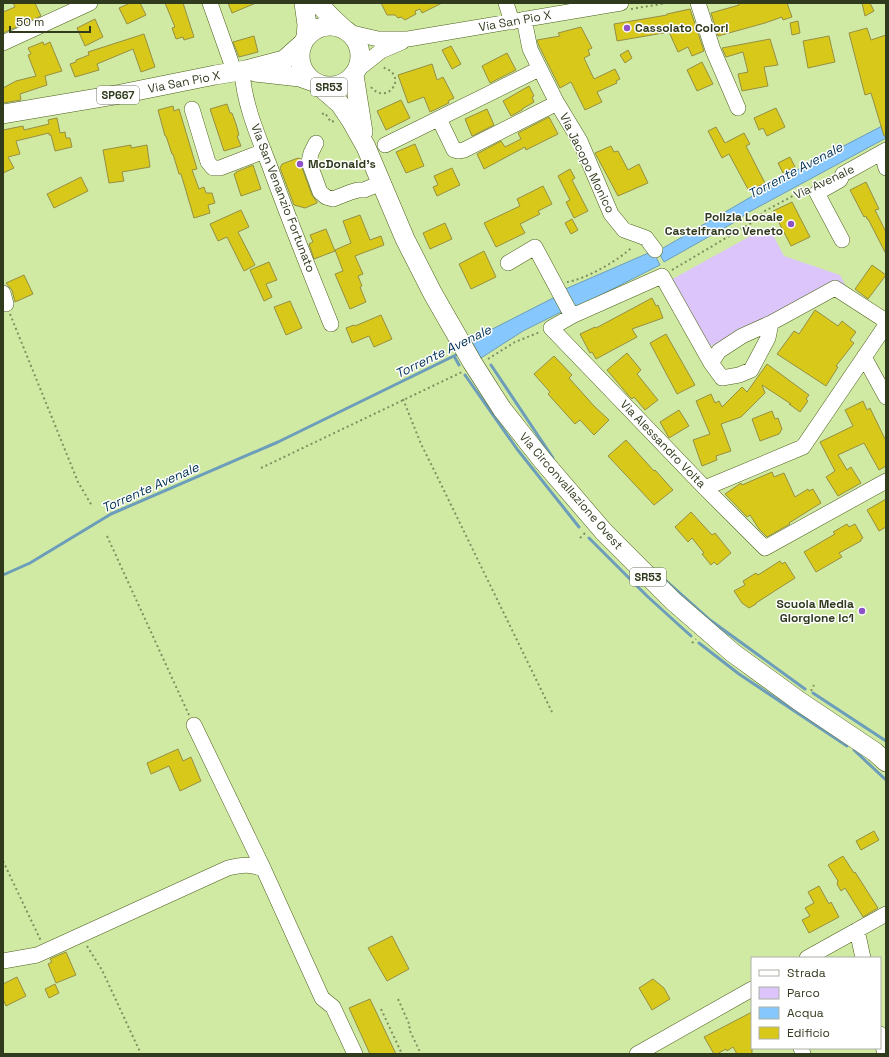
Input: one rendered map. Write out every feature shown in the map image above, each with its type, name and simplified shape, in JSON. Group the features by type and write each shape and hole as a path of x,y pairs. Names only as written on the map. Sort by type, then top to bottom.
{"main road":[{"name":"SR53","path":"304,3 307,25 300,57 301,65 306,75 316,83 329,87 338,86 360,76 359,48 355,39 334,21 318,3"},
{"path":"304,40 315,30 324,26 334,26 347,31"},
{"name":"Via San Pio X","path":"3,114 121,94 240,71 284,60 304,40"},
{"name":"Via San Pio X","path":"240,71 300,77 316,83"},
{"name":"Via Circonvallazione Ovest","path":"360,76 362,129 375,146 381,183 419,267 473,364 502,409 543,461 604,532 672,601 733,653 799,702 882,757"},
{"name":"Via Circonvallazione Ovest","path":"316,83 337,101 375,146"}],"street":[{"path":"3,43 90,3"},
{"name":"Via San Venanzio Fortunato","path":"210,3 231,62 240,71 248,107 286,212 332,324"},
{"name":"Via Jacopo Monico","path":"506,3 518,20 539,69 580,141 611,214 624,230 646,238 655,250"},
{"name":"Via San Pio X","path":"347,31 378,40 408,39 621,3"},
{"path":"698,3 713,50 738,108"},
{"name":"Via San Pio X","path":"360,76 381,51 408,39"},
{"path":"375,146 439,119 539,69"},
{"name":"Via Jacopo Monico","path":"439,119 454,150 458,151 464,150 557,103"},
{"path":"192,109 208,162 213,168 220,168 264,151"},
{"path":"316,143 311,153 309,162 319,188 326,198 333,199 340,193 364,190 381,183"},
{"name":"Via Avenale","path":"842,240 817,193 840,180 843,174 886,150"},
{"path":"886,154 884,161 886,168"},
{"path":"508,263 535,247 570,312"},
{"path":"551,328 570,312 662,276 711,363 722,378 739,375 751,370 768,338 771,324"},
{"path":"711,363 719,351 742,336 771,324 835,288 886,322"},
{"path":"705,488 803,447 886,325"},
{"name":"Via Alessandro Volta","path":"551,328 705,488 766,548 886,481"},
{"path":"864,357 886,397"},
{"path":"194,725 264,870 322,998 333,1007 355,1054"},
{"path":"3,961 37,955 80,934 228,868 247,865 264,870"},
{"path":"809,957 886,914"},
{"path":"857,930 863,957"},
{"path":"637,1054 751,990"},
{"path":"881,1039 884,1054"}],"path":[{"path":"378,66 382,61"},
{"path":"360,76 375,92 382,94 389,92 394,87 395,79 393,73 381,67"},
{"path":"322,114 325,113 331,122 334,121"},
{"name":"Via Avenale","path":"662,276 758,219 763,212 810,187"},
{"path":"558,291 563,283 580,279 624,255 632,247 634,242 633,234"},
{"path":"5,299 75,476 92,506"},
{"path":"261,468 473,364 499,354 515,342 551,328"},
{"path":"404,399 421,444 552,712"},
{"path":"107,536 194,725"},
{"path":"3,861 46,951"},
{"path":"80,934 102,970 141,1054"},
{"path":"398,999 410,1026 409,1029 421,1054"},
{"path":"381,1009 402,1054"}],"green space":[{"path":"765,228 770,229 784,256 840,275 850,294 840,286 709,347 667,282"}],"water":[{"path":"886,124 886,138 749,212 733,223 664,262 658,251 799,169"},
{"path":"653,251 660,265 575,308 563,290"},
{"path":"555,297 563,311 523,331 481,358 471,340"}],"building":[{"path":"13,3 35,3 41,16 3,33 3,12 15,7"},
{"path":"130,3 140,3 146,15 127,24 119,8"},
{"path":"165,3 183,3 194,37 184,40 183,37 176,39 172,28 175,27"},
{"path":"228,3 256,3 232,13"},
{"path":"381,3 442,3 422,13 420,9 415,11 416,14 405,20 401,17 398,18 395,15 387,15"},
{"path":"738,3 787,3 792,17 783,20 782,17 718,36 711,13 739,5"},
{"path":"862,3 870,3 874,11 865,16"},
{"path":"690,9 704,51 692,56 688,47 678,52 669,32 617,41 614,24 667,15"},
{"path":"95,19 103,37 85,46 77,28"},
{"path":"798,21 800,33 792,35 790,23"},
{"path":"581,27 592,48 588,50 590,55 584,58 594,79 615,69 620,79 616,81 617,83 597,92 602,102 585,110 571,82 560,88 537,40 560,36 558,33"},
{"path":"867,28 871,40 886,35 886,136 884,136 871,93 865,95 849,33"},
{"path":"144,34 155,67 141,72 133,49 97,64 99,70 75,77 70,64 89,55 88,52"},
{"path":"254,36 258,52 239,57 233,42"},
{"path":"829,36 835,62 808,68 803,41"},
{"path":"770,39 778,65 764,67 768,86 742,91 738,74 748,72 743,52 726,57 722,48"},
{"path":"43,42 44,45 50,42 62,71 45,76 47,85 20,94 21,100 3,103 3,88 16,81 36,76 28,55 31,54 28,48"},
{"path":"451,46 461,64 452,69 442,50"},
{"path":"628,50 632,58 625,63 620,55"},
{"path":"507,53 516,70 490,83 482,66"},
{"path":"702,62 713,84 697,91 687,70"},
{"path":"432,64 437,80 443,77 454,98 448,101 449,103 430,112 424,97 408,103 398,75"},
{"path":"529,86 534,96 532,97 534,102 511,116 503,101"},
{"path":"401,100 410,118 386,130 377,111"},
{"path":"227,104 236,124 239,135 237,136 241,146 224,151 210,109"},
{"path":"173,106 174,111 179,109 197,169 192,170 199,189 204,187 206,193 212,193 215,203 208,205 210,213 194,218 181,174 179,174 173,154 165,136 158,110"},
{"path":"776,108 785,127 767,136 763,128 759,130 754,118"},
{"path":"487,109 494,125 472,136 465,119"},
{"path":"549,117 558,134 526,150 525,147 484,169 477,154 501,141 505,147 521,139 518,133"},
{"path":"57,118 60,133 65,132 66,138 70,138 72,147 55,151 51,135 49,135 49,133 16,141 20,154 8,157 14,168 3,173 3,130 23,126 24,130 49,124 48,120"},
{"path":"716,127 725,143 744,133 750,144 746,146 765,183 749,191 729,154 722,158 708,131"},
{"path":"415,144 424,166 406,173 396,152"},
{"path":"131,145 131,148 147,145 150,167 122,172 124,181 109,183 103,150"},
{"path":"611,146 614,152 618,151 628,170 639,164 648,183 618,196 595,153"},
{"path":"790,157 795,167 783,173 778,163"},
{"path":"298,158 301,159 301,165 312,195 317,202 305,208 294,205 280,168 282,164"},
{"path":"253,165 261,189 241,196 234,174"},
{"path":"452,168 460,185 437,196 433,187 438,185 434,176"},
{"path":"570,169 575,178 572,180 588,211 574,218 566,202 570,200 558,176"},
{"path":"81,177 88,191 54,208 47,194"},
{"path":"866,182 879,209 875,210 886,232 886,254 868,219 866,216 864,217 850,190"},
{"path":"543,186 552,204 538,211 540,214 520,224 525,233 496,247 484,223 520,206 517,199"},
{"path":"792,202 810,237 791,246 773,211"},
{"path":"241,210 249,227 238,232 255,265 244,271 227,237 218,241 210,224"},
{"path":"360,215 370,240 381,236 384,245 355,256 363,274 358,276 362,286 360,287 366,302 350,309 335,274 343,271 335,250 351,243 343,221"},
{"path":"572,219 578,230 571,234 565,223"},
{"path":"445,223 452,239 430,249 423,233"},
{"path":"326,229 335,251 314,259 309,244 313,242 310,235"},
{"path":"484,251 496,277 471,289 459,264"},
{"path":"269,262 277,280 266,284 272,297 264,301 250,270"},
{"path":"872,265 886,275 868,299 855,289"},
{"path":"24,275 33,294 15,302 12,290 6,283"},
{"path":"652,298 656,306 658,305 663,318 632,329 637,337 596,359 592,352 590,353 580,334 595,327 596,328"},
{"path":"290,301 302,328 286,335 274,307"},
{"path":"815,310 838,326 842,321 856,332 850,340 854,343 836,366 838,367 826,386 777,354 794,331 799,334"},
{"path":"381,315 392,339 374,347 369,336 352,343 346,328 355,326"},
{"path":"666,334 695,385 677,394 650,343"},
{"path":"627,353 641,370 637,374 658,400 645,410 634,397 632,399 628,395 607,370"},
{"path":"554,356 572,375 569,378 594,406 609,420 594,435 580,420 575,424 548,394 550,392 534,374"},
{"path":"767,364 809,395 806,399 808,401 800,412 789,404 791,404 762,385 765,393 741,417 721,424 731,451 716,456 717,460 702,466 693,440 710,434 696,401 711,394 715,403 719,401 722,407 742,387 747,392"},
{"path":"863,401 867,410 870,408 886,441 886,466 879,470 864,443 838,455 847,470 851,467 861,483 838,496 826,477 835,471 820,442 853,426 845,410"},
{"path":"679,410 689,426 669,438 660,422"},
{"path":"772,411 775,419 778,418 782,429 779,434 760,441 752,419"},
{"path":"626,440 673,490 654,505 608,456"},
{"path":"772,472 774,477 784,473 795,497 808,489 809,491 813,489 821,503 789,523 790,524 767,537 759,529 750,515 747,517 725,494 741,483 742,485"},
{"path":"886,499 886,527 879,531 867,510"},
{"path":"691,512 712,535 715,533 731,553 717,565 714,562 711,565 692,538 688,542 675,527"},
{"path":"847,524 849,527 855,524 863,538 861,541 839,553 842,557 816,572 804,552 835,534 833,532"},
{"path":"780,561 782,564 785,562 795,578 749,608 742,603 734,591 745,585 743,581 756,573 758,575"},
{"path":"178,749 183,761 191,757 201,781 180,791 169,766 151,774 147,763"},
{"path":"874,831 879,840 861,850 856,841"},
{"path":"843,856 878,908 863,917 845,888 841,891 837,884 838,881 828,865"},
{"path":"819,886 829,904 831,902 839,917 809,933 802,920 810,916 805,908 814,903 808,892"},
{"path":"392,936 409,969 387,981 368,948"},
{"path":"66,952 76,975 56,983 48,964 52,962 50,959"},
{"path":"17,977 26,996 6,1006 3,999 3,984"},
{"path":"653,979 664,988 670,999 652,1010 639,988"},
{"path":"55,984 59,993 49,998 45,989"},
{"path":"370,999 396,1054 370,1054 349,1008"},
{"path":"751,1013 752,1054 737,1054 733,1047 727,1051 726,1049 714,1054 704,1037"}],"waterway":[{"name":"Torrente Avenale","path":"3,575 30,563 111,514 278,442 460,353"},
{"path":"454,356 459,365"},
{"path":"491,365 553,458"},
{"path":"465,375 517,449 579,527"},
{"path":"589,538 647,596 691,636"},
{"path":"663,578 710,620 805,689"},
{"path":"699,643 739,674 847,746"},
{"path":"813,693 886,741"},
{"path":"854,750 886,780"}],"place":[{"name":"Cassolato Colori","path":"627,28"},
{"name":"McDonald's","path":"300,164"},
{"name":"Polizia Locale Castelfranco Veneto","path":"791,224"},
{"name":"Scuola Media Giorgione ic1","path":"862,611"}]}
